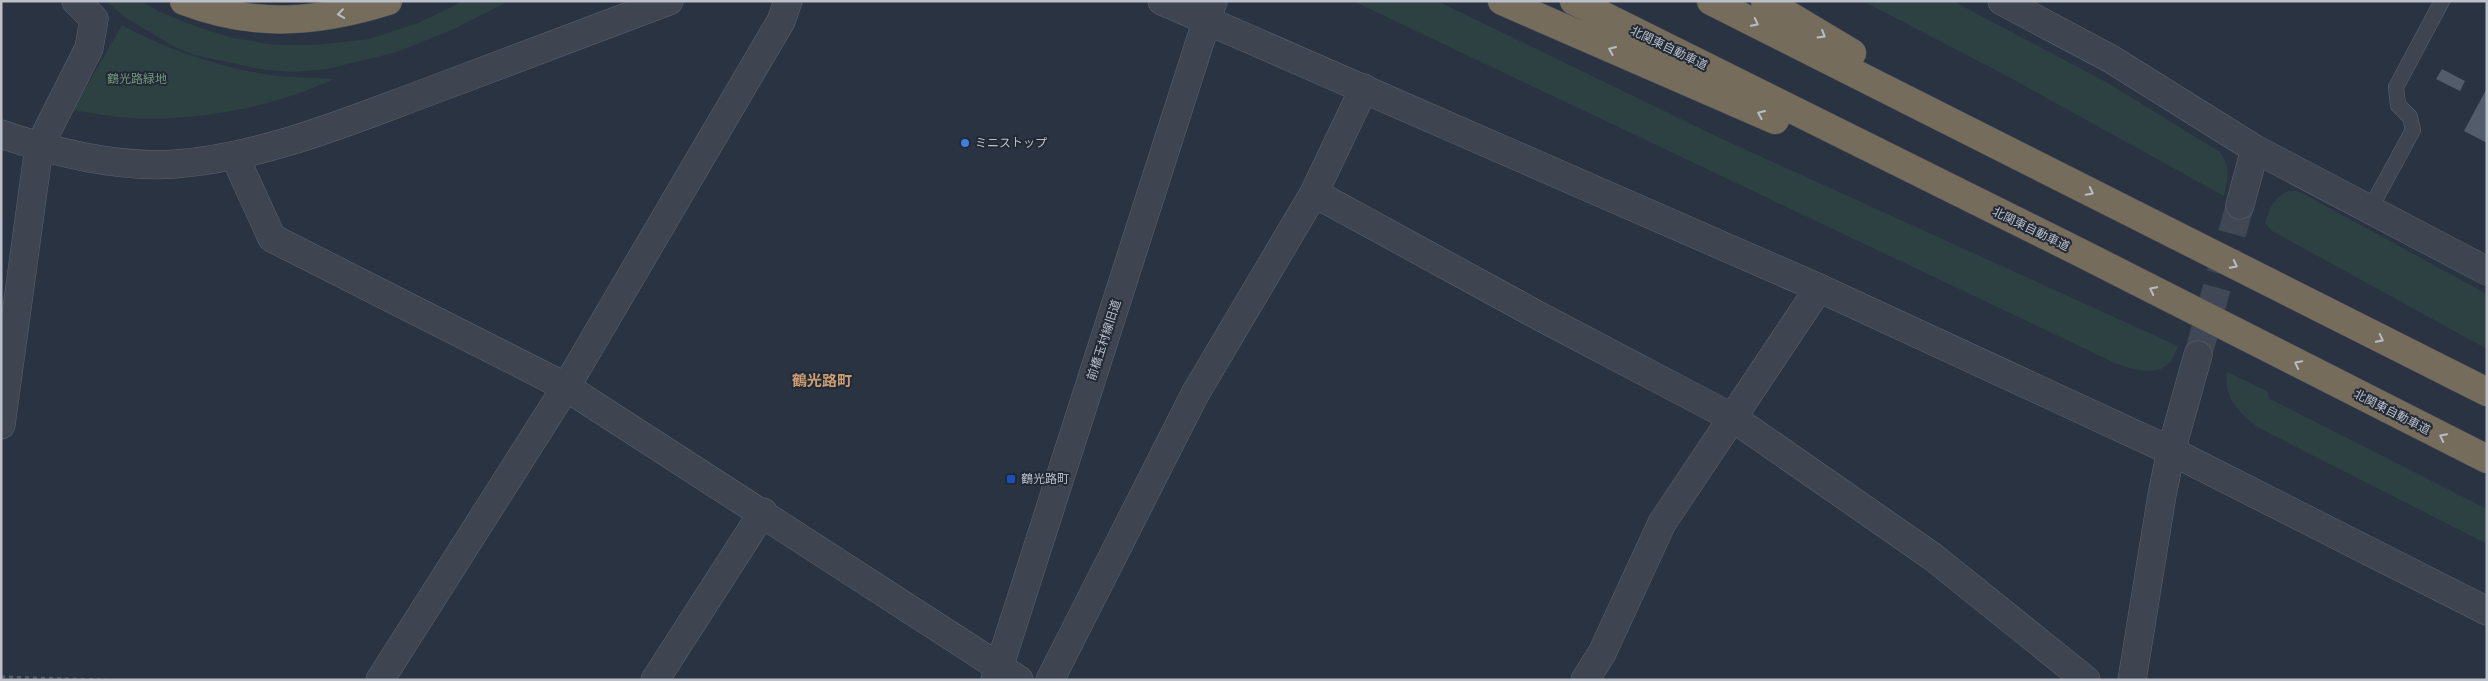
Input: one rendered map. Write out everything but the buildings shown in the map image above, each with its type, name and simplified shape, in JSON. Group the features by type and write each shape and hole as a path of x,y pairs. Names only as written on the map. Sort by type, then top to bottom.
{"highway":[{"path":"184,1 203,9 253,20 301,20 349,13 388,1"},
{"path":"1502,1 2079,252"},
{"name":"北関東自動車道","path":"1574,1 2079,252 2487,459"},
{"path":"1712,1 2487,392"},
{"path":"1765,1 2046,170"}],"street":[{"path":"1,425 39,147 88,48 94,19 76,1"},
{"path":"1,134 39,147 110,161 173,164 234,157 331,128 669,1"},
{"path":"380,680 566,387 781,21 788,1"},
{"path":"1162,1 1210,11 1364,88 1819,288 2171,451 2487,611"},
{"path":"2002,1 2111,59 2255,149 2369,211 2487,271"},
{"name":"前橋玉村線旧道","path":"1004,676 1210,11"},
{"path":"1050,680 1195,394 1314,193 1364,88"},
{"path":"2240,205 2255,149"},
{"path":"234,157 272,238 566,387 763,512 1004,676"},
{"path":"1314,193 1733,418 1933,557 2086,680"},
{"path":"1585,680 1602,652 1662,523 1819,288"},
{"path":"2132,680 2162,495 2171,451 2198,355"},
{"path":"655,680 763,512"}],"lane":[{"path":"2369,211 2413,130 2410,117 2398,106 2396,87 2442,1"}],"path":[{"path":"1,677 107,680"}],"green space":[{"path":"106,1 141,1 160,12 200,28 233,38 275,45 315,45 370,39 418,23 464,1 509,1 454,29 397,52 327,69 292,72 259,69 195,55 175,47 126,18"},
{"path":"1353,1 1437,1 1720,138 2178,346 2175,354 2166,366 2152,371 2128,368 2115,363"},
{"path":"1863,1 1953,1 2106,82 2220,152 2226,163 2228,173 2224,196 2005,75"},
{"name":"鶴光路緑地","path":"122,25 171,48 222,65 267,75 334,79 311,89 260,105 208,115 155,119 109,116 73,110"},
{"path":"2288,191 2297,191 2311,198 2487,294 2487,349 2272,231 2265,223 2268,213 2276,200"},
{"path":"2227,372 2267,391 2270,399 2487,509 2487,544 2261,429 2240,412 2235,405 2226,382"}],"tunnel":[{"path":"2198,355 2240,205"}],"place":[{"name":"ミニストップ","path":"965,143"},
{"name":"鶴光路町","path":"1011,479"}],"district":[{"name":"鶴光路町","path":"822,381"}]}
